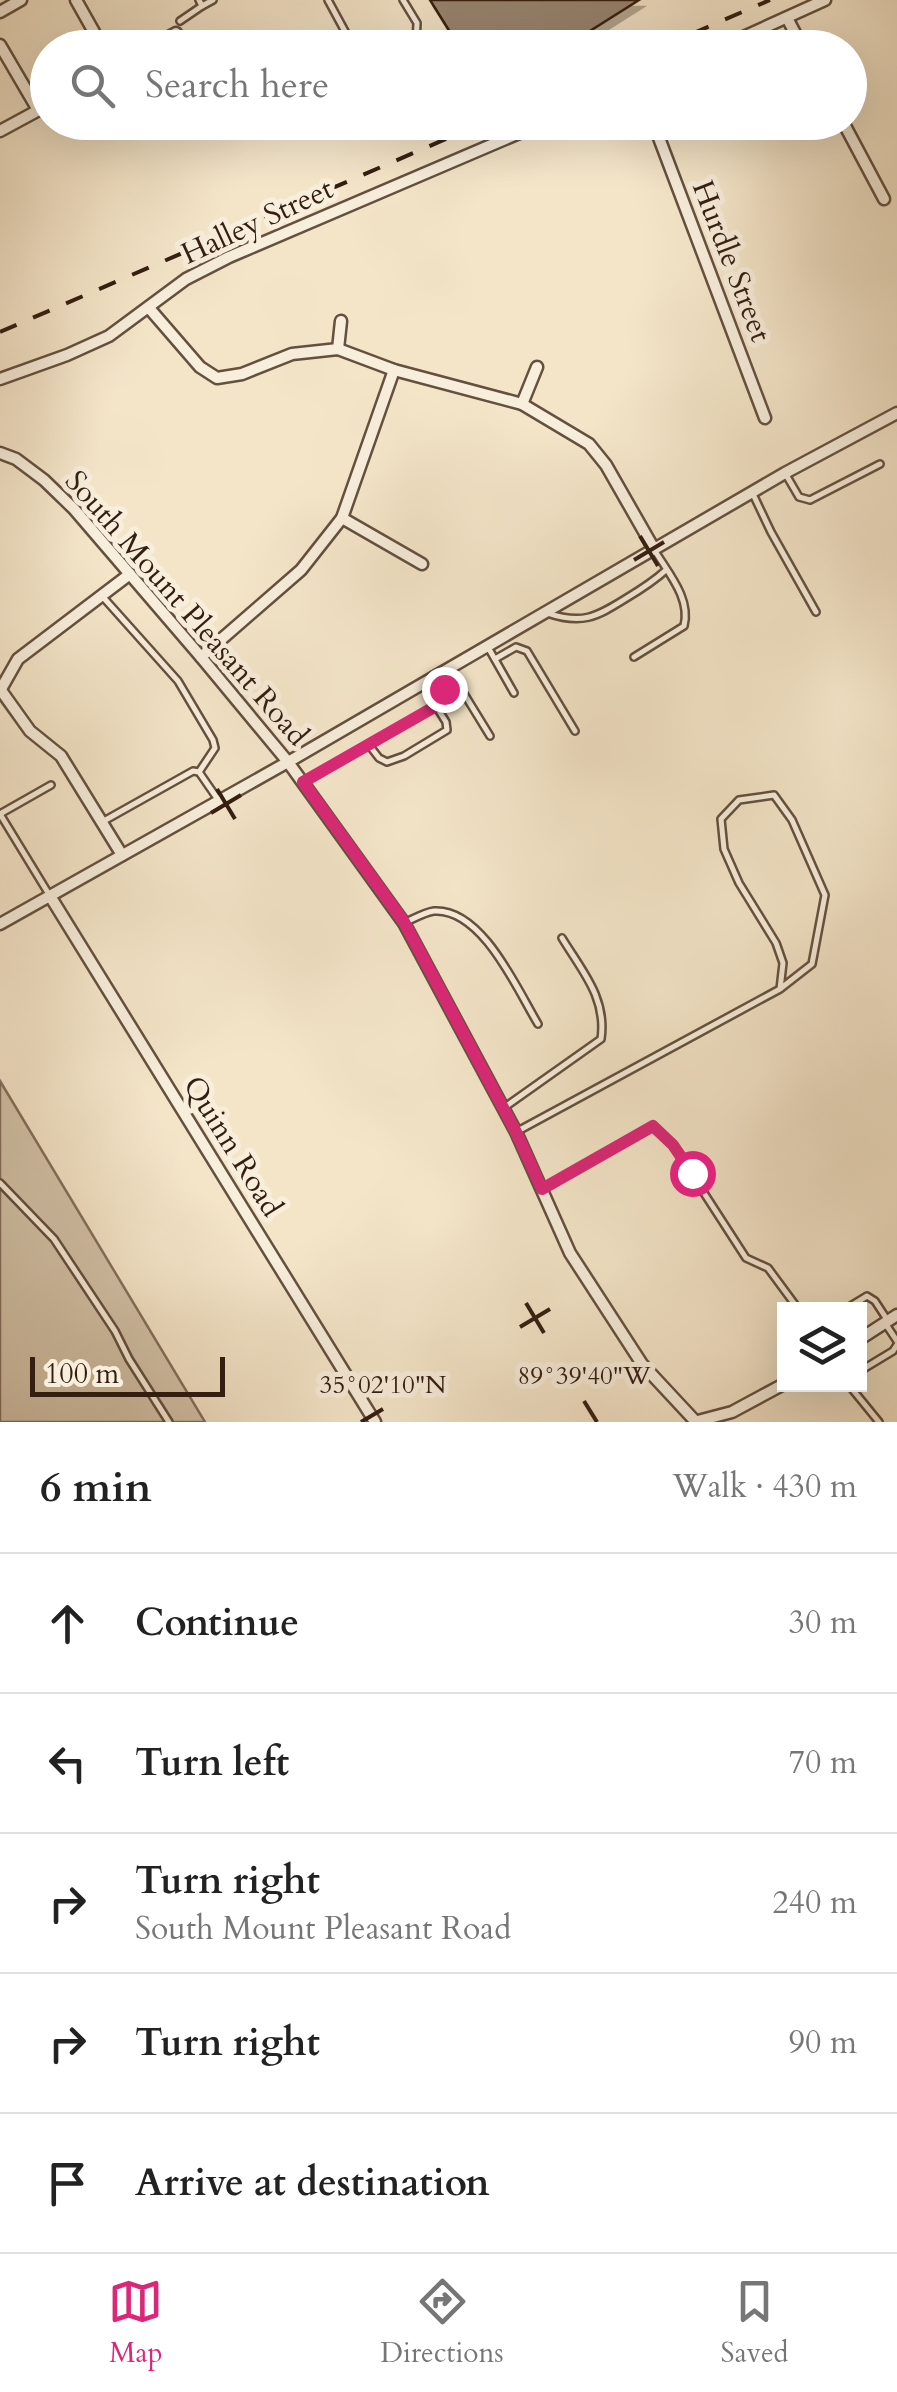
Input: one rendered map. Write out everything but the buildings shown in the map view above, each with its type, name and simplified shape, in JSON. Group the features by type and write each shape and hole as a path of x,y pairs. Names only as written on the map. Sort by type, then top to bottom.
{"street":[{"path":"0,12 21,0"},
{"path":"76,0 93,30"},
{"path":"760,30 825,0"},
{"path":"787,18 793,30"},
{"path":"174,30 178,27"},
{"path":"0,45 30,89"},
{"path":"0,131 30,115"},
{"name":"Halley Street","path":"0,379 109,336 186,278 229,257 503,140"},
{"name":"Hurdle Street","path":"659,140 765,418"},
{"path":"853,140 884,199"},
{"path":"149,308 200,367 216,378 242,374 292,354 338,348 394,370 522,404 590,444 654,549"},
{"path":"338,348 341,321"},
{"path":"522,404 536,368"},
{"path":"202,657 302,570 342,518 394,370"},
{"path":"0,924 288,762 785,473 897,413"},
{"name":"South Mount Pleasant Road","path":"0,453 16,458 74,509 202,657 288,762 404,922 516,1132 570,1253 642,1364 695,1422"},
{"path":"342,518 422,564"},
{"path":"122,855 61,756 30,731 0,689 18,659 130,574"},
{"name":"Quinn Road","path":"50,896 374,1422"},
{"path":"867,1335 890,1320"},
{"path":"695,1422 732,1412 777,1388"}],"lane":[{"path":"178,27 200,3 213,0"},
{"path":"328,0 344,30"},
{"path":"403,0 417,23 417,30"},
{"path":"785,473 799,497 810,500 880,464"},
{"path":"752,492 816,612"},
{"path":"634,657 684,626 687,613 677,586 654,549"},
{"path":"545,612 579,620 601,614 667,570"},
{"path":"102,596 178,680 213,740 214,748 199,772"},
{"path":"487,646 514,693"},
{"path":"495,659 516,647 527,651 575,731"},
{"path":"369,744 387,762 447,730 427,681"},
{"path":"303,782 436,702 444,689 456,685 490,736"},
{"path":"102,822 193,771 199,772 218,800"},
{"path":"50,896 0,814 51,784"},
{"path":"516,1132 780,989 812,964 825,895 792,820 774,794 740,800 721,819 724,849 739,883 776,942 783,963 780,989"},
{"path":"404,922 432,911 456,914 475,926 489,942 538,1024"},
{"path":"503,1109 600,1039 604,1018 596,994 562,938"},
{"path":"542,1189 653,1126 673,1145 746,1258 768,1268 793,1302"},
{"path":"0,1183 54,1238 169,1422"},
{"path":"857,1302 867,1296 875,1301 890,1320 897,1343 892,1351 867,1367"},
{"path":"855,1392 880,1422"}],"shaded area":[{"path":"0,1081 205,1422 0,1422"}],"railway":[{"path":"701,30 770,0"},
{"path":"0,332 443,140"}],"route":[{"path":"444,689 436,698 436,706 303,782 404,922 516,1132 542,1189 653,1126 673,1145 692,1173"}]}
